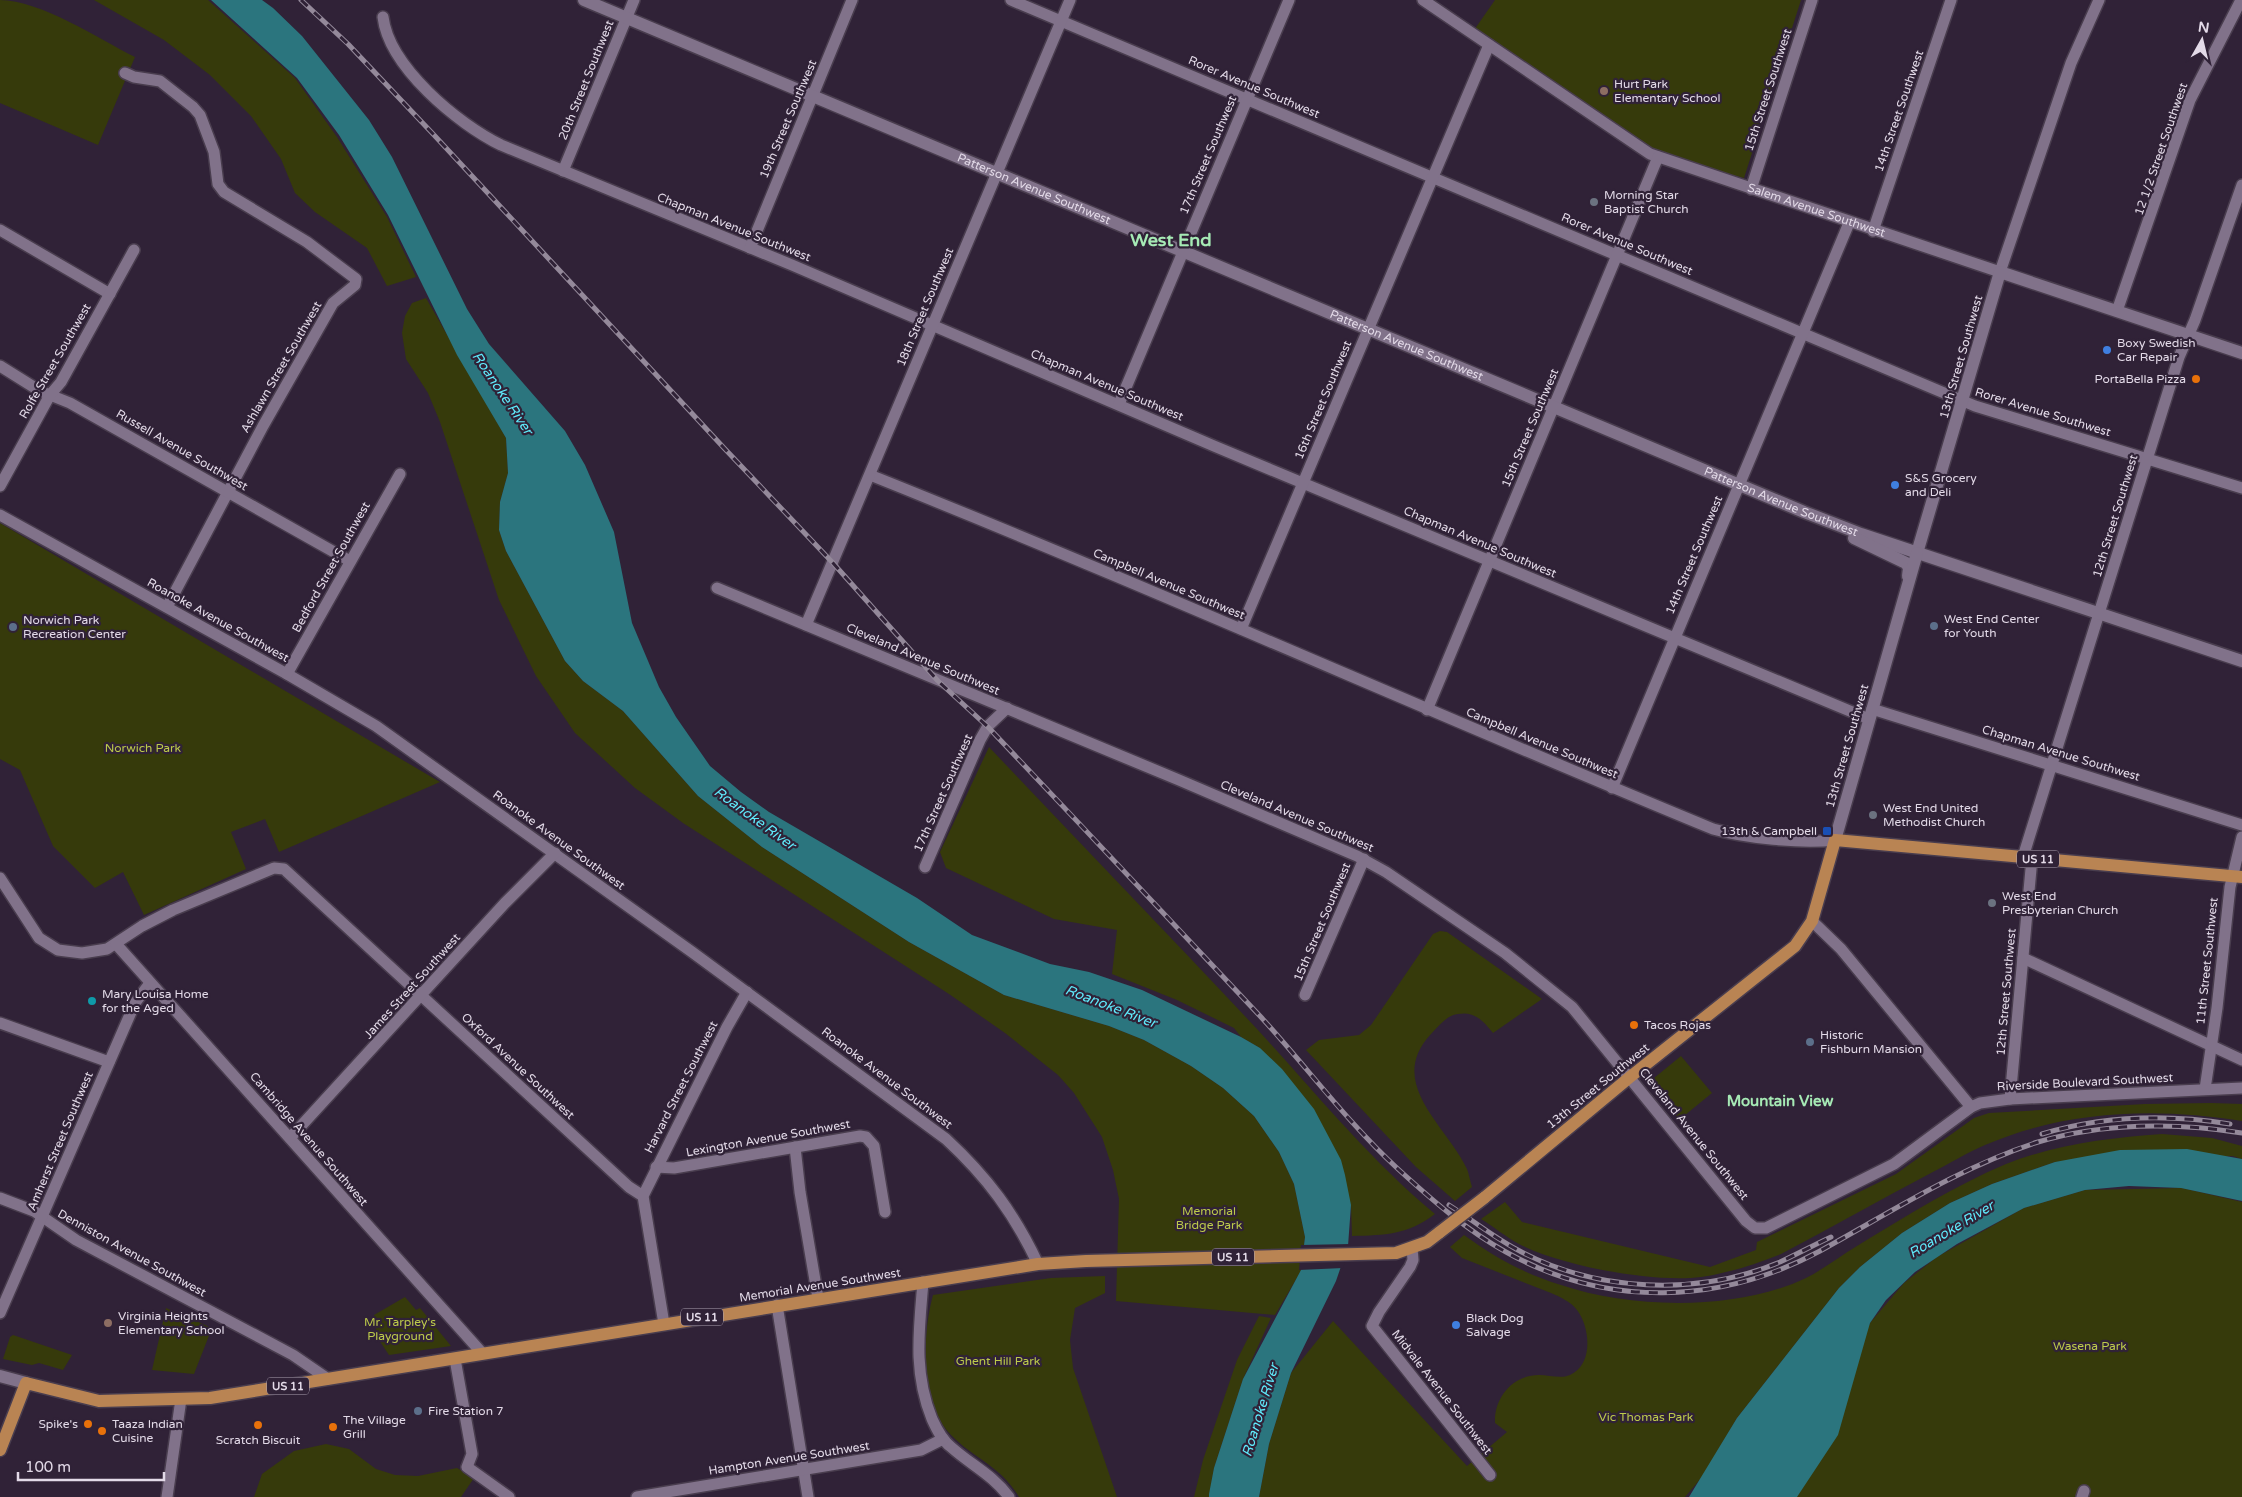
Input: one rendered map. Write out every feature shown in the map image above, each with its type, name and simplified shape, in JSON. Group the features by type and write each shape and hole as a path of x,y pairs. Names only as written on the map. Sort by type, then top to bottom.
{"main road":[{"name":"Patterson Avenue Southwest","path":"584,0 1843,528 2242,661"},
{"name":"Salem Avenue Southwest","path":"2000,272 2242,353"},
{"name":"13th Street Southwest","path":"1412,1248 1427,1242 1484,1198 1630,1077 1795,946 1812,921 1907,586 2000,272"},
{"path":"1843,528 1857,542 1906,563 1909,568 1907,586"},
{"name":"Campbell Avenue Southwest","path":"1835,840 2237,877"},
{"name":"Memorial Avenue Southwest","path":"0,1376 99,1401 219,1397 818,1298 1038,1264 1380,1253 1412,1248"},
{"path":"0,1450 26,1383"}],"street":[{"name":"20th Street Southwest","path":"563,171 634,0"},
{"name":"19th Street Southwest","path":"750,248 852,0"},
{"name":"Rorer Avenue Southwest","path":"1011,0 1963,401 2242,488"},
{"name":"18th Street Southwest","path":"806,625 1070,0"},
{"name":"17th Street Southwest","path":"1119,404 1289,0"},
{"name":"Salem Avenue Southwest","path":"1423,0 1658,158 2000,272"},
{"name":"15th Street Southwest","path":"1751,189 1812,0"},
{"name":"14th Street Southwest","path":"1873,231 1951,0"},
{"name":"13th Street Southwest","path":"2000,272 2071,63 2099,0"},
{"name":"12 1/2 Street Southwest","path":"2117,311 2190,100 2241,0"},
{"name":"Chapman Avenue Southwest","path":"383,17 388,39 394,51 450,113 481,136 1674,639 1870,714 2052,766 2242,825"},
{"name":"16th Street Southwest","path":"1241,629 1489,44"},
{"name":"Ashlawn Street Southwest","path":"125,73 134,77 160,81 197,111 205,125 221,190 307,242 356,278 354,285 333,303 263,426 167,607"},
{"name":"15th Street Southwest","path":"1427,710 1658,158"},
{"name":"12th Street Southwest","path":"2010,1099 2023,958 2027,858 2052,766 2146,459 2179,356 2189,335 2241,188"},
{"name":"14th Street Southwest","path":"1612,788 1850,223"},
{"path":"0,230 110,294"},
{"name":"Rolfe Street Southwest","path":"0,486 50,395 61,382 134,250"},
{"name":"Russell Avenue Southwest","path":"0,366 50,395 70,402 350,561"},
{"name":"Bedford Street Southwest","path":"287,674 400,474"},
{"name":"Campbell Avenue Southwest","path":"870,475 1241,629 1612,788 1727,833 1818,842 1835,840"},
{"name":"Roanoke Avenue Southwest","path":"0,515 287,674 376,726 555,853 924,1121 968,1159 1002,1198 1038,1264"},
{"name":"Cleveland Avenue Southwest","path":"717,588 1364,859 1386,872 1501,950 1559,994 1587,1024 1746,1221 1755,1228"},
{"name":"17th Street Southwest","path":"925,867 980,740 988,727 1007,708"},
{"name":"11th Street Southwest","path":"2205,1090 2242,837"},
{"name":"James Street Southwest","path":"290,1138 555,853"},
{"name":"15th Street Southwest","path":"1305,996 1364,859"},
{"name":"Oxford Avenue Southwest","path":"116,944 134,930 173,910 274,868 286,871 629,1187 643,1196"},
{"path":"0,878 35,934 48,945 68,952 82,954 107,949 116,944"},
{"path":"1812,921 1841,949 1971,1107"},
{"name":"Cambridge Avenue Southwest","path":"116,944 482,1353"},
{"path":"2023,958 2242,1060"},
{"name":"Amherst Street Southwest","path":"0,1313 135,1002 150,983"},
{"name":"Harvard Street Southwest","path":"643,1196 656,1167 747,992"},
{"path":"0,1023 109,1062"},
{"name":"Riverside Boulevard Southwest","path":"1755,1228 1766,1228 1894,1164 1971,1107 1980,1103 2010,1099 2242,1088"},
{"name":"Lexington Avenue Southwest","path":"656,1167 674,1168 860,1136 866,1137 874,1146 885,1212"},
{"path":"794,1147 818,1298"},
{"path":"643,1196 664,1324"},
{"name":"Denniston Avenue Southwest","path":"0,1198 26,1207 76,1240 293,1355 328,1379"},
{"name":"Midvale Avenue Southwest","path":"1412,1248 1413,1260 1410,1267 1379,1312 1372,1326 1490,1475"},
{"path":"923,1282 918,1368 929,1411 943,1439 994,1479 1009,1497"},
{"path":"777,1305 808,1497"},
{"path":"455,1359 472,1454 467,1466 509,1497"},
{"path":"167,1497 181,1399"},
{"name":"Hampton Avenue Southwest","path":"637,1497 921,1450 943,1439"}],"green space":[{"path":"0,0 33,6 51,13 135,57 98,145 0,103"},
{"path":"94,0 208,0 295,78 337,137 387,217 416,277 387,286 367,248 315,212 295,193 281,159 251,116 210,75 164,40"},
{"path":"1495,0 1801,0 1744,178 1658,157 1472,33"},
{"name":"Memorial Bridge Park","path":"426,298 506,438 508,473 500,502 499,530 506,551 565,661 583,681 623,711 698,796 762,847 909,942 1004,995 1109,1026 1144,1040 1191,1066 1223,1088 1254,1116 1279,1152 1294,1184 1305,1237 1301,1271 1275,1315 1116,1301 1119,1199 1113,1170 1102,1137 1074,1093 1058,1075 1005,1033 949,994 683,823 635,788 575,733 536,676 499,600 440,422 428,393 406,359 402,333 405,316 412,303"},
{"name":"Norwich Park","path":"0,523 440,782 279,852 265,819 231,832 246,869 144,915 123,872 95,888 53,846 20,770 0,759"},
{"path":"989,747 1257,1029 1365,1148 1435,1214 1405,1230 1375,1235 1352,1236 1351,1205 1260,1048 1241,1037 1234,1028 1177,1000 1112,974 1117,930 1054,919 946,868 940,852"},
{"path":"1440,931 1447,932 1542,999 1493,1033 1482,1021 1469,1014 1464,1013 1450,1016 1431,1034 1419,1052 1414,1070 1417,1087 1424,1104 1467,1169 1472,1187 1455,1201 1416,1167 1306,1050 1319,1040 1359,1035 1371,1025 1433,934"},
{"path":"1681,1056 1712,1093 1679,1120 1648,1083"},
{"path":"2145,1104 2242,1104 2242,1121 2177,1114 2144,1113 2079,1118 2016,1133 1971,1151 1781,1254 1742,1268 1701,1277 1681,1278 1634,1275 1583,1266 1537,1252 1519,1244 1481,1219 1505,1202 1522,1222 1710,1267 1756,1250 1757,1242 1896,1174 1974,1118 1989,1113"},
{"name":"Vic Thomas Park","path":"2162,1134 2212,1138 2242,1146 2242,1159 2233,1156 2055,1162 1992,1184 1950,1203 1902,1233 1860,1267 1839,1288 1737,1418 1702,1477 1685,1497 1259,1497 1269,1444 1291,1373 1333,1321 1467,1466 1507,1432 1495,1423 1498,1405 1506,1390 1521,1379 1529,1376 1563,1377 1578,1370 1586,1354 1587,1335 1577,1310 1568,1302 1554,1295 1462,1258 1450,1247 1464,1235 1498,1258 1522,1270 1548,1281 1589,1293 1620,1299 1652,1302 1717,1301 1779,1289 1806,1278 1930,1202 2006,1164 2044,1151 2083,1143"},
{"name":"Wasena Park","path":"2182,1188 2242,1202 2242,1497 1791,1497 1870,1323 1904,1283 1937,1257 2024,1208 2085,1190"},
{"name":"Ghent Hill Park","path":"1105,1276 1105,1293 1075,1308 1070,1340 1073,1368 1117,1497 1019,1497 1004,1477 951,1435 941,1421 934,1405 926,1368 927,1329 933,1295 1051,1278"},
{"name":"Mr. Tarpley's Playground","path":"405,1297 416,1310 420,1308 451,1346 389,1355 377,1337 374,1315"},
{"path":"166,1308 212,1328 194,1374 152,1370"},
{"path":"1259,1316 1271,1318 1243,1379 1214,1468 1209,1497 1194,1497 1203,1460 1237,1360"},
{"path":"13,1335 72,1355 63,1370 39,1363 32,1365 3,1359 10,1337"},
{"path":"326,1444 349,1449 376,1469 395,1475 418,1476 457,1468 474,1478 461,1497 254,1497 262,1474 294,1451"}],"water":[{"name":"Roanoke River","path":"211,0 262,0 273,8 302,36 369,120 392,157 467,309 489,344 565,431 585,465 614,532 632,623 659,687 676,717 710,766 769,812 917,898 972,935 1050,964 1089,972 1142,990 1241,1037 1260,1048 1282,1069 1314,1109 1341,1160 1345,1175 1351,1205 1348,1246 1336,1281 1291,1373 1269,1444 1259,1497 1209,1497 1214,1468 1243,1379 1301,1270 1305,1237 1294,1184 1279,1152 1254,1116 1223,1088 1191,1066 1144,1040 1109,1026 1004,995 909,942 762,847 698,796 623,711 583,681 565,661 506,551 499,530 500,502 508,473 506,438 457,355 388,215 339,135 297,78"},
{"name":"Roanoke River","path":"2187,1149 2242,1159 2242,1201 2181,1188 2129,1186 2085,1190 2024,1208 1957,1244 1915,1272 1886,1300 1870,1323 1838,1435 1797,1497 1689,1497 1737,1418 1839,1288 1860,1267 1902,1233 1950,1203 1992,1184 2055,1162 2120,1150"}],"pier":[{"path":"1351,1244 1343,1268 1299,1270 1301,1245"}],"railway":[{"path":"301,0 348,44 434,135 833,563 938,681 988,727 1260,1016 1379,1151 1449,1214 1506,1252 1544,1270 1583,1283 1623,1291 1663,1293 1703,1290 1743,1282 1782,1269 1820,1251 1953,1177 2009,1152 2038,1142 2088,1131 2139,1126 2191,1127 2242,1133"},
{"path":"2042,1134 2088,1123 2135,1118 2183,1119 2230,1124"},
{"path":"1449,1205 1507,1244 1546,1263 1578,1274 1646,1285 1681,1285 1715,1281 1748,1273 1780,1262 1831,1237"}],"place":[{"name":"Hurt Park Elementary School","path":"1604,91"},
{"name":"Morning Star Baptist Church","path":"1594,202"},
{"name":"Boxy Swedish Car Repair","path":"2107,350"},
{"name":"PortaBella Pizza","path":"2196,379"},
{"name":"S&S Grocery and Deli","path":"1895,485"},
{"name":"West End Center for Youth","path":"1934,626"},
{"name":"Norwich Park Recreation Center","path":"13,627"},
{"name":"West End United Methodist Church","path":"1873,815"},
{"name":"13th & Campbell","path":"1827,831"},
{"name":"West End Presbyterian Church","path":"1992,903"},
{"name":"Mary Louisa Home for the Aged","path":"92,1001"},
{"name":"Tacos Rojas","path":"1634,1025"},
{"name":"Historic Fishburn Mansion","path":"1810,1042"},
{"name":"Virginia Heights Elementary School","path":"108,1323"},
{"name":"Black Dog Salvage","path":"1456,1325"},
{"name":"Fire Station 7","path":"418,1411"},
{"name":"Spike's","path":"88,1424"},
{"name":"Scratch Biscuit","path":"258,1425"},
{"name":"The Village Grill","path":"333,1427"},
{"name":"Taaza Indian Cuisine","path":"102,1431"}],"district":[{"name":"West End","path":"1171,240"},
{"name":"Mountain View","path":"1780,1101"}]}
